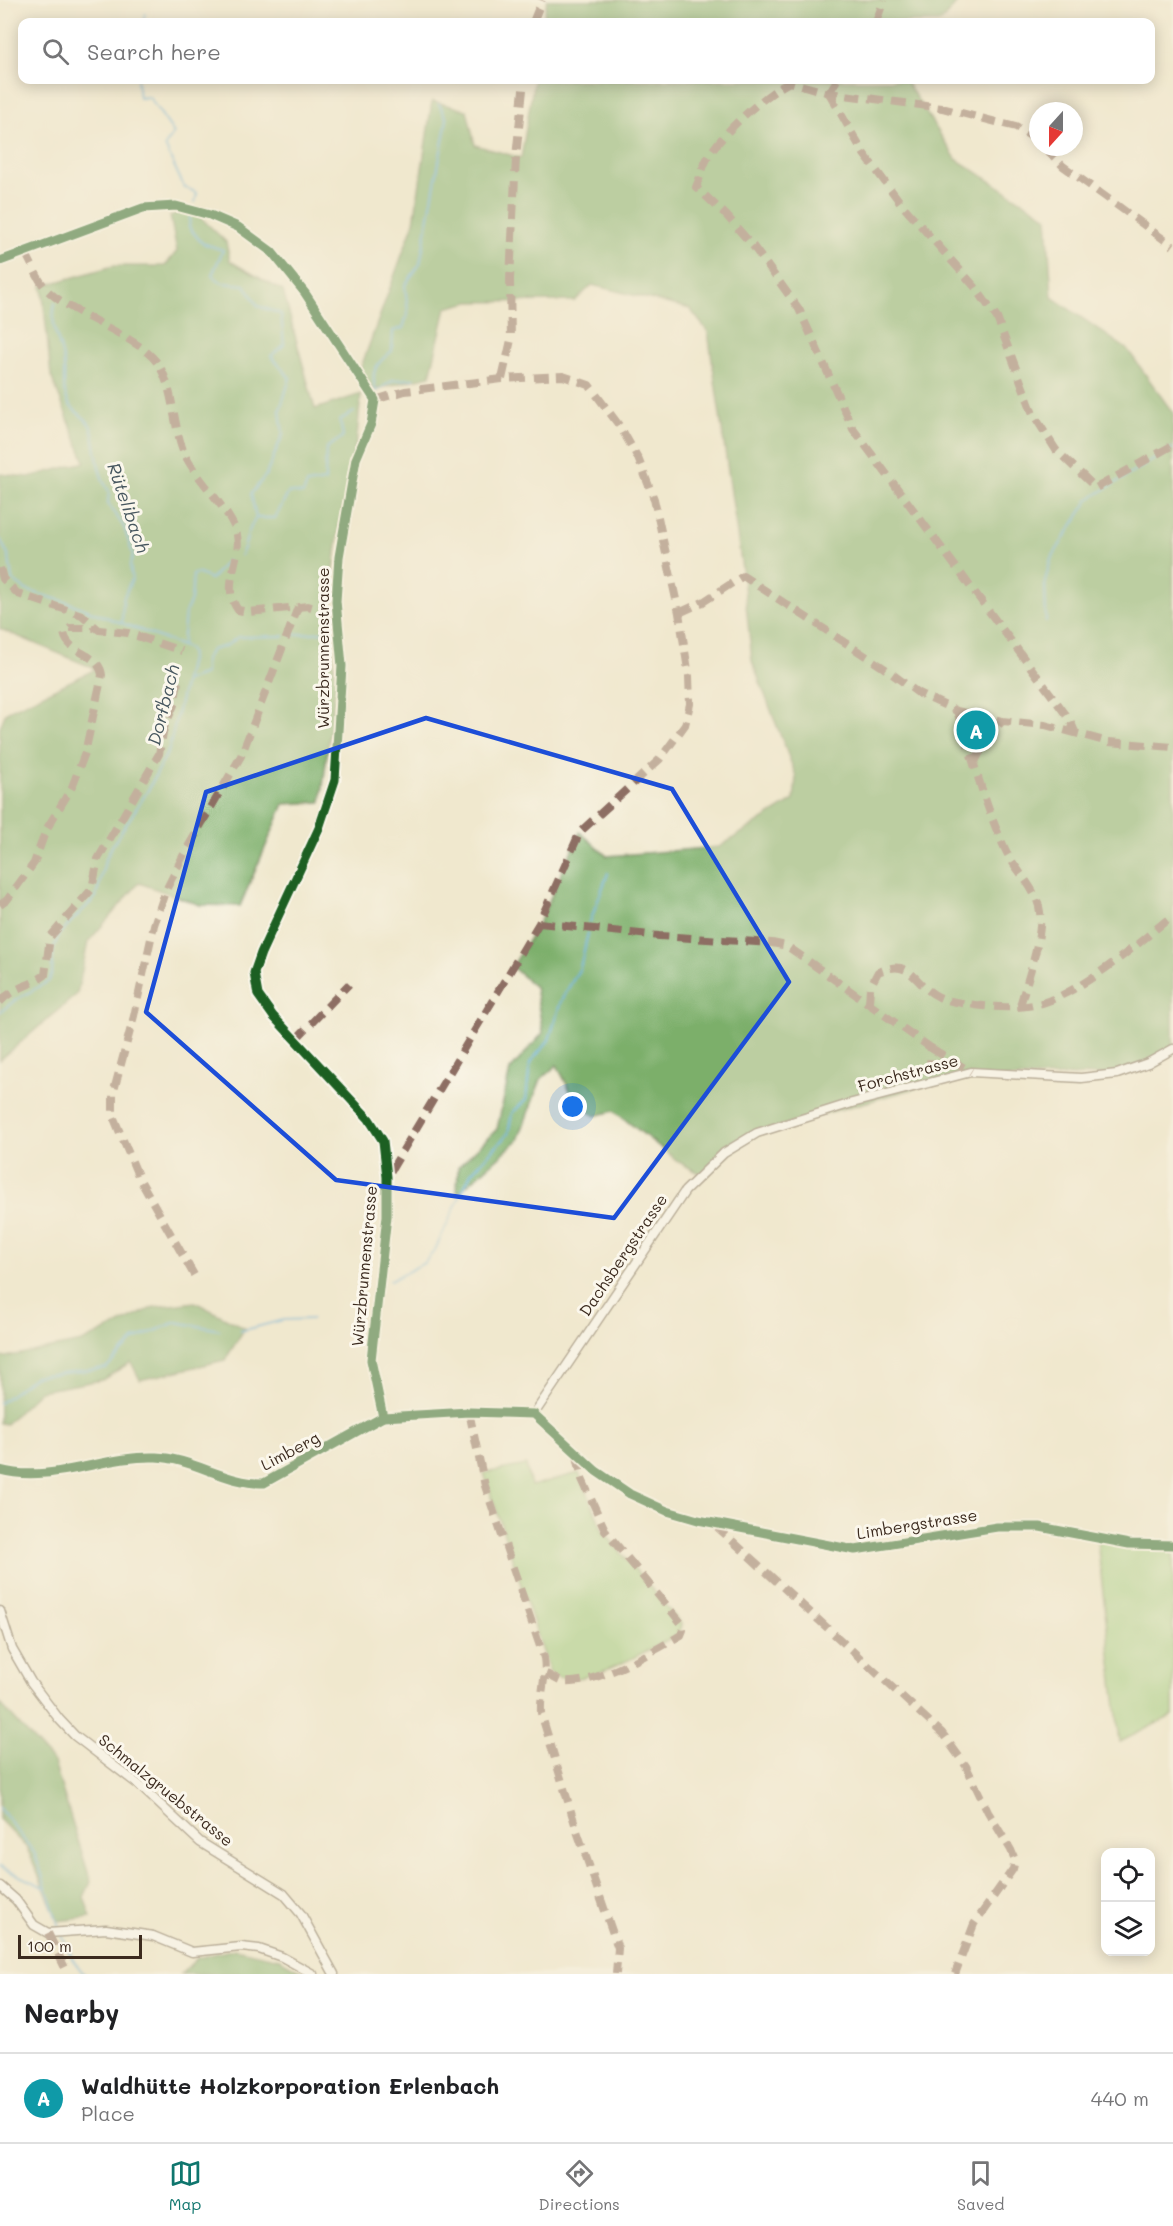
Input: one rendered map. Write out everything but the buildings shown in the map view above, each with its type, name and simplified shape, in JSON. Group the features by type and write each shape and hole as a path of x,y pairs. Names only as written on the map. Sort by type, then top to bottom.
{"street":[{"name":"Würzbrunnenstrasse","path":"0,261 143,208 176,206 210,215 238,227 272,252 305,293 375,400 371,424 356,459 339,557 336,601 342,666 335,780 319,828 261,953 254,974 258,995 273,1016 369,1119 382,1141 387,1177 387,1216 371,1360 383,1417"},
{"name":"Forchstrasse","path":"757,1133 852,1103 971,1072 1081,1078 1117,1074 1149,1063 1173,1049"},
{"name":"Dachsbergstrasse","path":"534,1414 685,1191 724,1153 757,1133"},
{"name":"Limberg","path":"0,1470 29,1474 135,1457 161,1457 243,1481 264,1483 383,1417 469,1412 534,1414"},
{"name":"Limbergstrasse","path":"534,1414 576,1454 630,1494 667,1511 698,1520 855,1550 997,1527 1040,1527 1129,1544 1173,1545"},
{"name":"Schmalzgruebstrasse","path":"0,1611 12,1649 59,1719 75,1736 139,1785 201,1842 284,1894 301,1914 334,1974"},
{"path":"0,1886 16,1900 34,1925 42,1931 54,1934 106,1929 138,1932 192,1952 240,1947 259,1949 282,1957 313,1974"}],"highlighted area":[{"path":"426,718 672,789 789,982 614,1218 336,1180 146,1012 206,792"}],"green space":[{"path":"547,0 959,0 944,18 544,18"},
{"path":"533,84 908,84 956,159 1047,217 1052,297 1128,350 1173,413 1173,1049 1117,1074 941,1081 757,1133 701,1174 679,1162 614,1111 595,1116 576,1103 557,1065 541,1079 518,1140 457,1194 458,1167 497,1129 510,1070 543,1033 535,987 512,967 539,923 580,832 607,856 719,847 794,800 796,776 752,661 743,576 708,332 690,309 592,285 575,301 469,302 446,308 430,376 373,390 360,370 414,222 432,101 467,110 475,145 521,158"},
{"path":"191,208 226,242 230,261 283,291 315,409 361,394 357,437 339,527 329,615 336,683 321,802 284,804 240,906 200,905 139,883 88,942 77,994 0,1060 0,727 6,712 96,669 0,629 0,474 29,477 85,462 51,376 42,286 113,266 165,266 177,251 170,216"},
{"path":"195,1302 245,1328 225,1360 140,1380 131,1362 102,1380 40,1391 6,1424 0,1423 0,1358 82,1342 154,1307"},
{"path":"526,1465 531,1486 579,1473 603,1531 681,1624 679,1634 596,1674 578,1678 563,1678 550,1673 484,1473"},
{"path":"1097,1540 1173,1548 1173,1715 1120,1742"},
{"path":"0,1703 54,1763 91,1882 84,1897 91,1917 58,1921 27,1848 0,1820"},
{"path":"235,1949 280,1959 306,1974 181,1974 197,1958"}],"waterway":[{"path":"144,18 145,14"},
{"path":"137,84 139,98 149,97 174,133 165,146 184,187 197,193 195,202"},
{"path":"414,379 393,380 376,392 374,374 381,360 392,351 393,331 403,328 408,312 405,285 420,264 447,119 439,104"},
{"path":"190,217 189,227 202,243 223,250 212,275 222,283 245,285 258,306 281,314 284,345 271,356 290,378 280,410 283,434 266,475 251,494 256,518 241,555"},
{"name":"Rütelibach","path":"55,303 54,322 63,357 66,397 71,406 90,425 100,470 109,491 108,503 124,527 133,555 130,565 132,579 123,599 122,623"},
{"path":"256,518 275,518 289,492 303,494 307,484 325,481 326,448 343,437 340,420 354,412"},
{"path":"1046,621 1045,581 1051,559 1089,499 1173,448"},
{"name":"Dorfbach","path":"0,539 9,557 12,580 26,590 69,603 182,646 189,649 191,655 169,749 147,792 112,846 105,861 96,897 59,934 53,951 52,973 49,981 14,1001 0,1012"},
{"path":"182,646 185,613 191,600 193,575 197,573 211,579 227,561"},
{"path":"292,635 333,631"},
{"path":"186,681 205,674 205,660 211,650 226,646 238,637 284,636"},
{"path":"590,922 608,873"},
{"path":"390,1281 424,1263 435,1250 471,1173 508,1134 512,1113 526,1100 530,1063 549,1040 561,1001 580,968 588,933"},
{"path":"241,1331 283,1320 312,1319"},
{"path":"0,1403 35,1376 106,1368 134,1340 176,1322 220,1330"},
{"name":"Dorfbach","path":"0,1808 35,1854 60,1930"},
{"path":"0,1867 46,1888"},
{"name":"Dorfbach","path":"62,1935 73,1960 84,1974"}],"marked path":[{"path":"535,18 542,0"},
{"path":"877,18 884,0"},
{"path":"502,379 511,340 510,279 516,157 524,84"},
{"path":"787,84 756,105 721,139 706,161 696,187 726,215 753,246 799,309 853,429 1070,720 1075,732"},
{"path":"797,84 829,93 942,108 1016,127 1029,135"},
{"path":"829,93 835,84"},
{"path":"829,93 864,154 903,206 975,287 997,318 1033,414 1056,450 1096,488 1173,445"},
{"path":"1053,156 1063,166 1173,246"},
{"path":"25,252 48,291 60,301 139,346 160,367 168,387 185,455 197,475 222,506 237,535 238,545 231,592 238,610 248,612 308,606 339,615"},
{"path":"375,400 405,391 502,379 563,376 589,385 621,428 638,458 654,499 679,613 689,676 690,704 685,725 660,759 580,832 539,923 387,1177"},
{"path":"0,568 3,579 18,594 82,615 99,630 128,633 182,651"},
{"path":"679,613 703,602 743,576 884,668 918,693 957,711 1002,721 1045,725 1108,742 1173,747"},
{"path":"194,1275 139,1178 113,1116 113,1094 134,1016 154,925 165,892 185,852 241,756 298,607"},
{"path":"0,905 7,900 34,863 46,830 72,787 85,753 102,675 100,667 90,657 71,646 64,633 70,628 94,628"},
{"path":"0,1002 11,993 45,975 50,937 92,889 98,859 159,754 164,728 174,705 178,682"},
{"path":"957,711 999,836 1011,860 1031,889 1040,912 1034,959 1020,1006"},
{"path":"974,764 984,744 1002,721"},
{"path":"869,1003 870,987 878,972 898,968 912,974 930,992 948,1000 1002,1007 1040,1004 1064,994 1096,975 1173,915"},
{"path":"539,923 659,936 772,943 787,946 931,1048 929,1082"},
{"path":"295,1040 349,984"},
{"path":"931,1048 971,1072"},
{"path":"469,1412 485,1486 544,1658 541,1713 577,1831 618,1948 616,1974"},
{"path":"546,1674 559,1681 577,1682 608,1673 681,1635 683,1630 682,1624 606,1532 582,1479 577,1456"},
{"path":"715,1525 942,1733 966,1766 988,1812 1011,1850 1015,1860 1013,1869 974,1924 955,1974"},
{"path":"48,1933 68,1974"}],"cycle path":[{"path":"0,261 143,208 176,206 210,215 238,227 272,252 305,293 375,400 371,424 356,459 339,557 336,601 342,666 335,780 319,828 254,973 258,995 273,1016 369,1119 383,1141 387,1177 387,1216 371,1360 383,1417"},
{"path":"0,1470 39,1474 117,1460 156,1457 170,1458 237,1480 264,1483 383,1417 469,1412 534,1414 596,1471 630,1494 667,1511 698,1520 855,1550 997,1527 1040,1527 1129,1544 1173,1545"}],"place":[{"name":"Waldhütte Holzkorporation Erlenbach","path":"976,730"}]}
